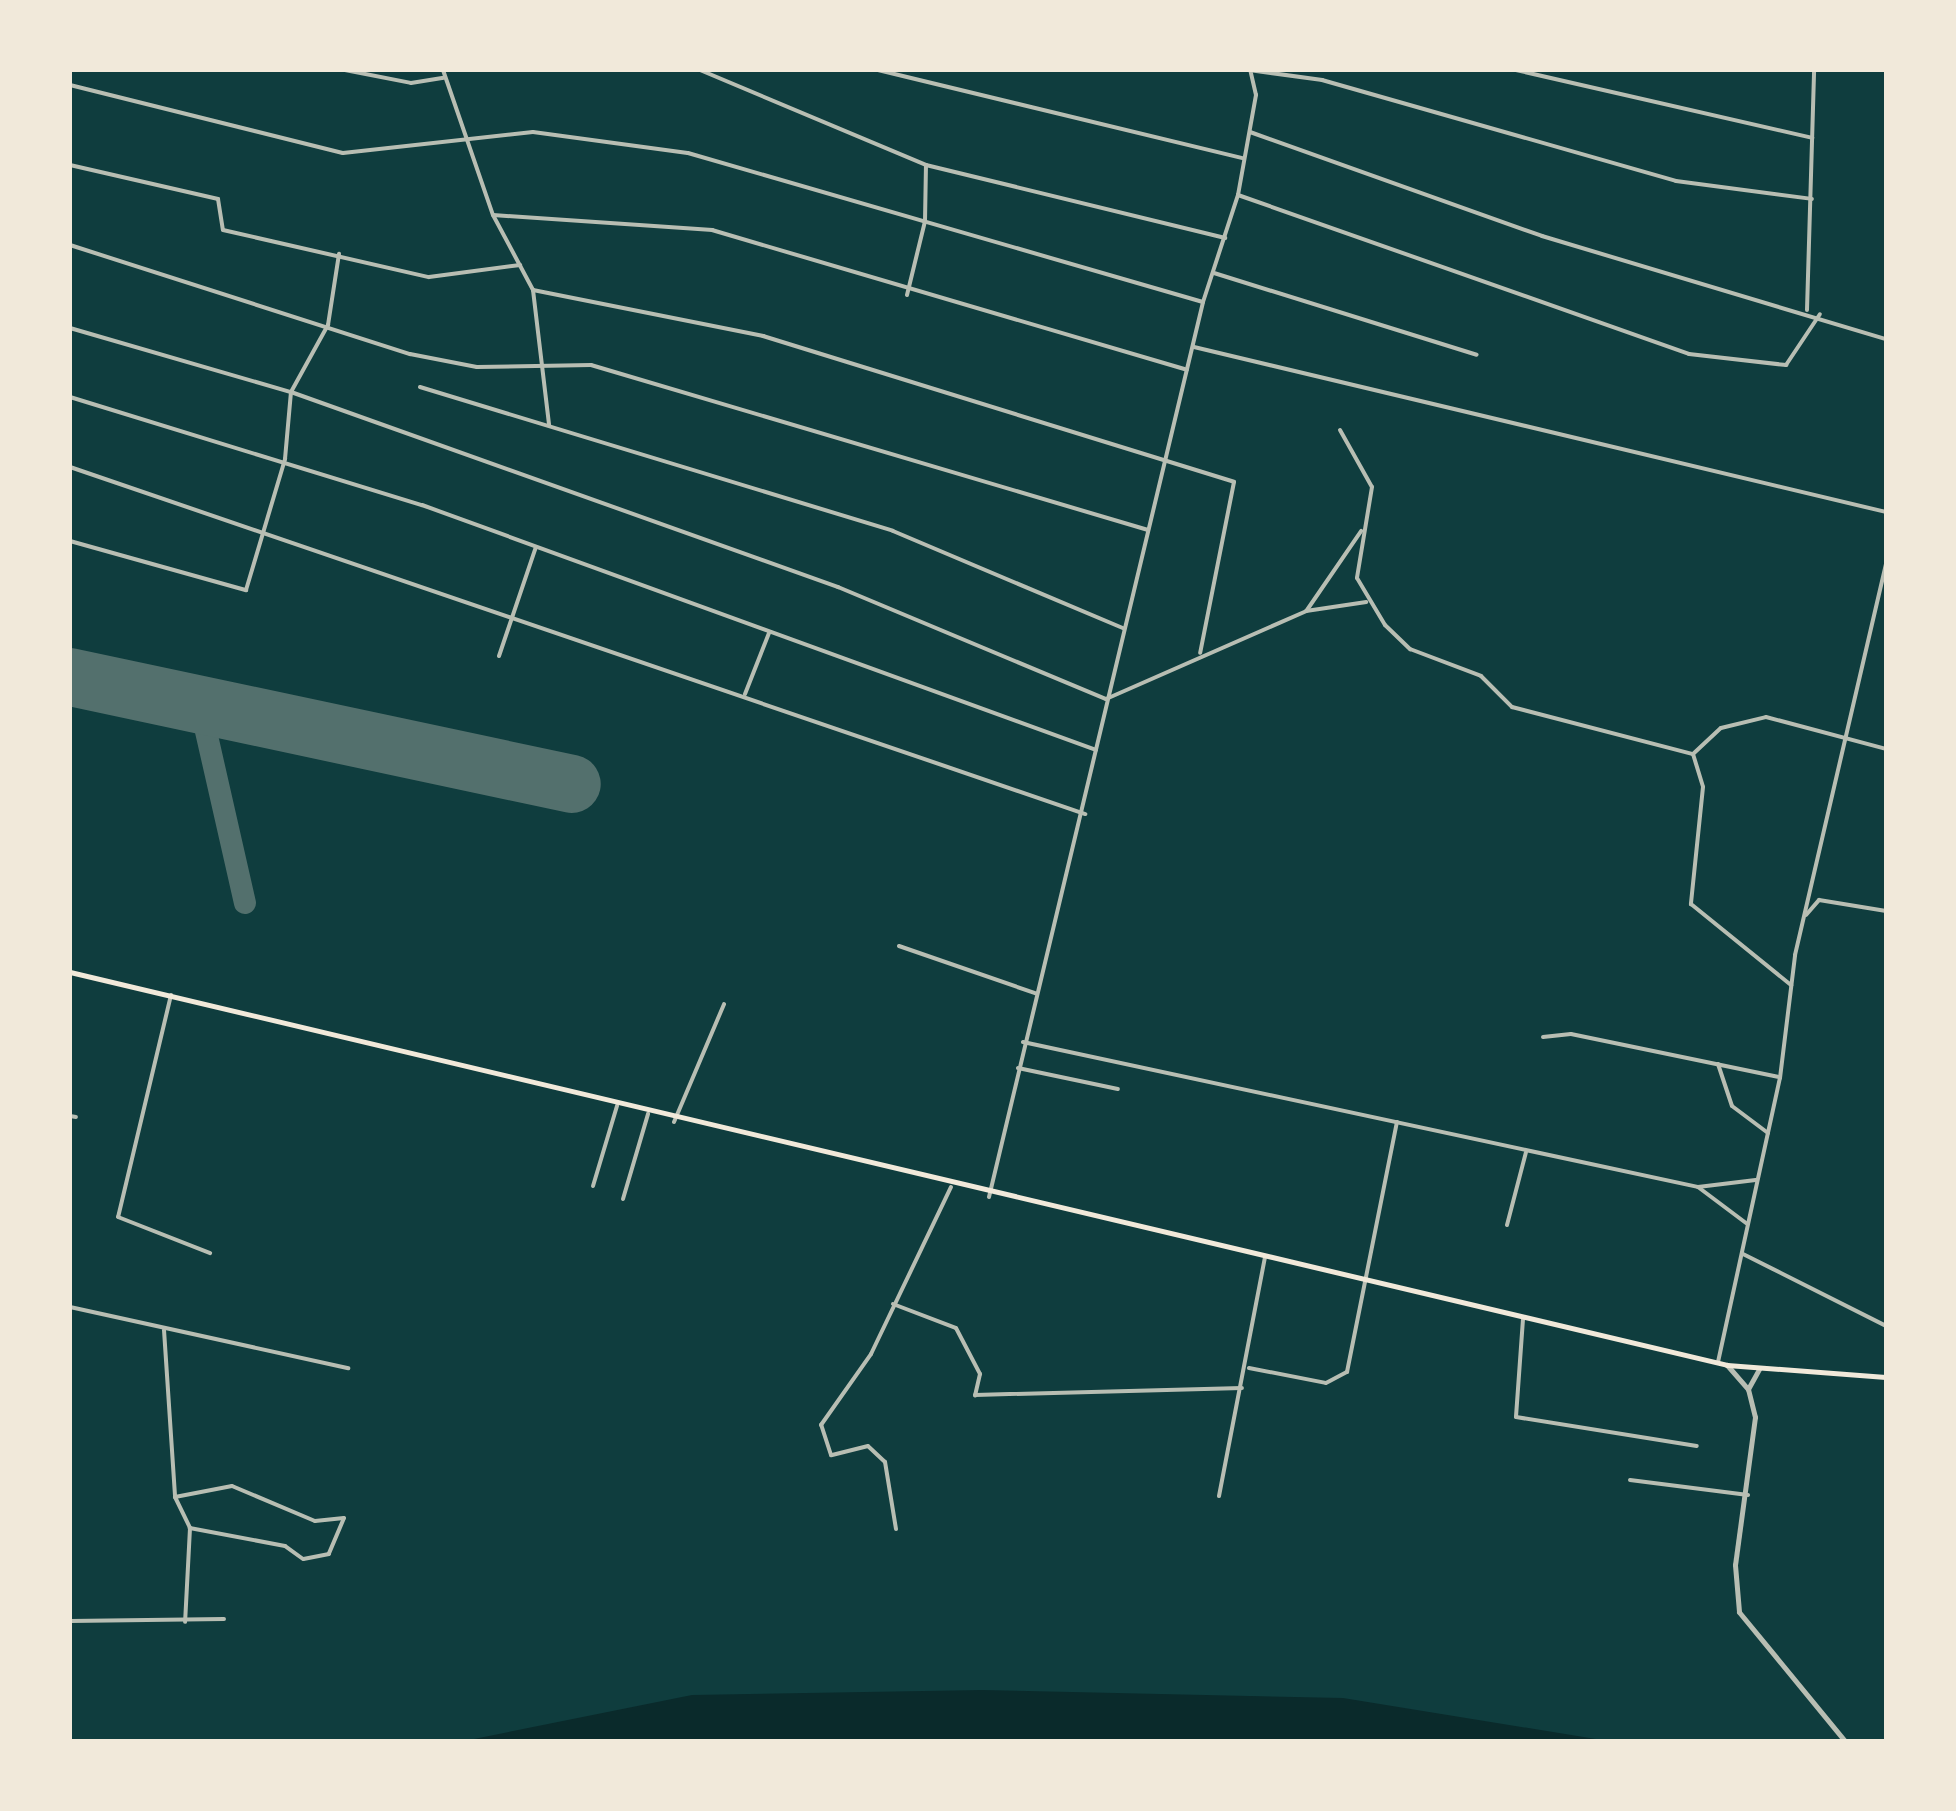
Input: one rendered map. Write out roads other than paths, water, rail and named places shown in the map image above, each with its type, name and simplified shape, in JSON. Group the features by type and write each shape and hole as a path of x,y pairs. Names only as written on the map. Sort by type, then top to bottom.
{"main road":[{"path":"70,972 674,1122 1370,1280 1727,1366 1886,1377"}],"street":[{"path":"345,70 411,83 444,78"},
{"path":"442,70 464,142 494,215 533,290 550,425"},
{"path":"700,70 926,165 1225,238"},
{"path":"878,70 1243,158"},
{"path":"989,1196 1035,992 1085,814 1106,699 1203,302 1238,195 1249,132 1250,70 1322,80 1676,182 1812,198"},
{"path":"1516,70 1812,138"},
{"path":"1807,310 1814,70"},
{"path":"70,85 344,153 533,132 688,154 1203,302"},
{"path":"1249,132 1542,236 1807,310 1886,340"},
{"path":"70,165 218,199 223,230 429,277 520,266"},
{"path":"907,295 925,221 926,165"},
{"path":"1238,195 1690,354 1786,365 1820,314"},
{"path":"494,215 684,224 907,295 1188,370"},
{"path":"70,245 477,367 591,365 1148,530"},
{"path":"70,540 242,591 285,459 292,392 328,325 339,254"},
{"path":"1212,272 1476,356"},
{"path":"533,290 763,336 1166,457 1234,482 1200,653"},
{"path":"70,328 292,392 942,624 1106,699"},
{"path":"1194,347 1886,512"},
{"path":"420,387 894,531 1124,628"},
{"path":"70,398 285,459 1097,750"},
{"path":"1340,430 1372,487 1358,578 1366,602 1401,643 1481,676 1512,707 1693,754"},
{"path":"70,467 745,694 1085,814"},
{"path":"1306,611 1364,528"},
{"path":"499,656 536,547"},
{"path":"1718,1362 1780,1078 1791,985 1805,915 1849,741 1886,563"},
{"path":"1106,699 1200,653 1306,611 1366,602"},
{"path":"745,694 769,633"},
{"path":"1693,754 1740,719 1790,719 1886,750"},
{"path":"1693,754 1702,788 1691,904 1791,985"},
{"path":"1813,884 1820,900"},
{"path":"1820,900 1886,912"},
{"path":"1805,915 1820,900"},
{"path":"899,946 1035,992"},
{"path":"170,996 118,1217 210,1253"},
{"path":"674,1122 724,1004"},
{"path":"1543,1038 1571,1034 1780,1078"},
{"path":"1023,1042 1698,1187 1756,1180"},
{"path":"1718,1064 1732,1106 1769,1133"},
{"path":"1018,1068 1118,1089"},
{"path":"593,1186 617,1106"},
{"path":"624,1200 648,1114"},
{"path":"1249,1368 1340,1379 1370,1280 1397,1122"},
{"path":"1508,1225 1526,1150"},
{"path":"896,1530 885,1462 868,1446 831,1455 821,1425 893,1304 951,1187"},
{"path":"1698,1187 1748,1224"},
{"path":"1742,1254 1886,1326"},
{"path":"1220,1496 1249,1368 1265,1257"},
{"path":"893,1304 956,1328 980,1374 975,1394 1242,1388"},
{"path":"70,1307 348,1368"},
{"path":"1523,1318 1516,1417 1696,1446"},
{"path":"164,1330 175,1497 190,1528 185,1622"},
{"path":"1727,1366 1748,1389 1756,1439 1734,1584 1739,1612 1844,1741"},
{"path":"1748,1389 1759,1369"},
{"path":"1630,1480 1748,1495"},
{"path":"175,1497 232,1486 315,1521 344,1518 329,1554 303,1558 190,1528"},
{"path":"70,1621 224,1619"}],"water":[{"path":"982,1690 1343,1698 1608,1741 464,1741 692,1695"}]}
